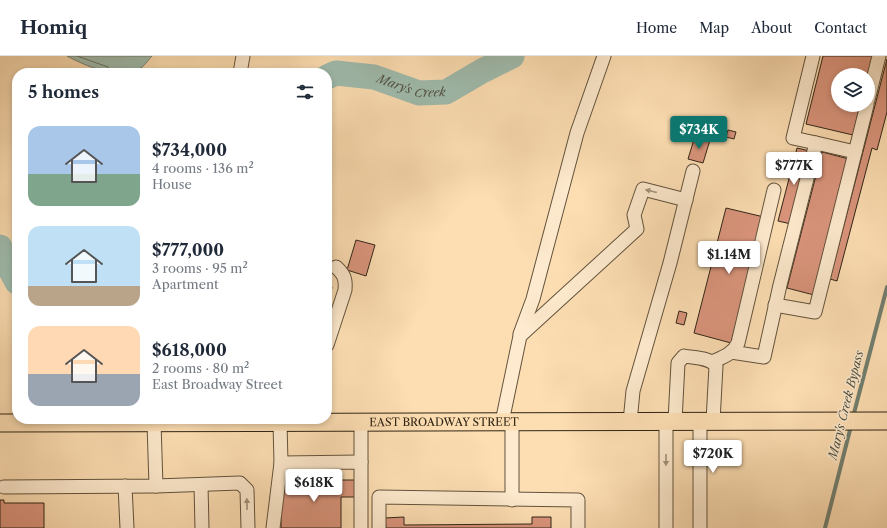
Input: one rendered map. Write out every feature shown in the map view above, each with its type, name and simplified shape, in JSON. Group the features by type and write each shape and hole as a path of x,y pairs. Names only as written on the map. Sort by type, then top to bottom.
{"main road":[{"name":"EAST BROADWAY STREET","path":"332,420 507,422 887,421"},
{"name":"EAST BROADWAY STREET","path":"0,423 12,423"}],"street":[{"path":"241,68 243,56"},
{"path":"512,500 507,422 520,336 533,299 577,133 604,56"},
{"path":"813,56 793,138 855,152"},
{"path":"875,72 879,56"},
{"path":"775,305 815,312 865,112"},
{"path":"731,352 764,357 775,305 816,143"},
{"path":"630,422 633,391 693,171"},
{"path":"520,336 637,229 634,215 643,189 686,200"},
{"path":"712,362 735,350 738,343 774,190"},
{"path":"332,330 345,290 344,277 336,267"},
{"path":"666,528 671,421 678,363 684,356 712,362 716,366 707,421 700,528"},
{"path":"361,421 361,528"},
{"path":"156,486 161,424"},
{"path":"273,528 281,462 280,424"},
{"path":"281,462 361,462"},
{"path":"4,487 240,484 247,490 248,528"},
{"path":"201,485 202,528"},
{"path":"125,486 127,528"},
{"path":"379,528 379,498 578,500 578,528"}],"water":[{"path":"67,56 152,56 141,68 95,68"}],"building":[{"path":"823,56 873,56 870,68 831,68 831,112 858,112 853,135 806,124"},
{"path":"887,59 887,112 877,150 872,148 837,281 830,279 873,112 875,112 875,105"},
{"path":"728,130 736,132 734,139 726,137"},
{"path":"695,136 710,140 703,163 688,159"},
{"path":"797,148 810,151 791,224 778,221"},
{"path":"822,152 849,159 814,295 787,288"},
{"path":"726,208 764,217 731,343 694,333"},
{"path":"356,240 375,245 366,276 347,270"},
{"path":"679,311 687,313 684,325 676,323"},
{"path":"281,480 357,480 357,497 341,497 341,528 281,528"},
{"path":"0,500 4,500 4,503 44,503 44,528 0,528"},
{"path":"404,517 404,525 532,524 532,517 551,517 551,528 386,528 385,518"}],"waterway":[{"name":"Mary's Creek","path":"332,75 336,73 374,77 419,93 446,92 512,56"},
{"name":"Mary's Creek","path":"0,247 12,273"},
{"name":"Mary's Creek Bypass","path":"853,417 887,287"},
{"name":"Mary's Creek Bypass","path":"825,528 851,426"}]}
